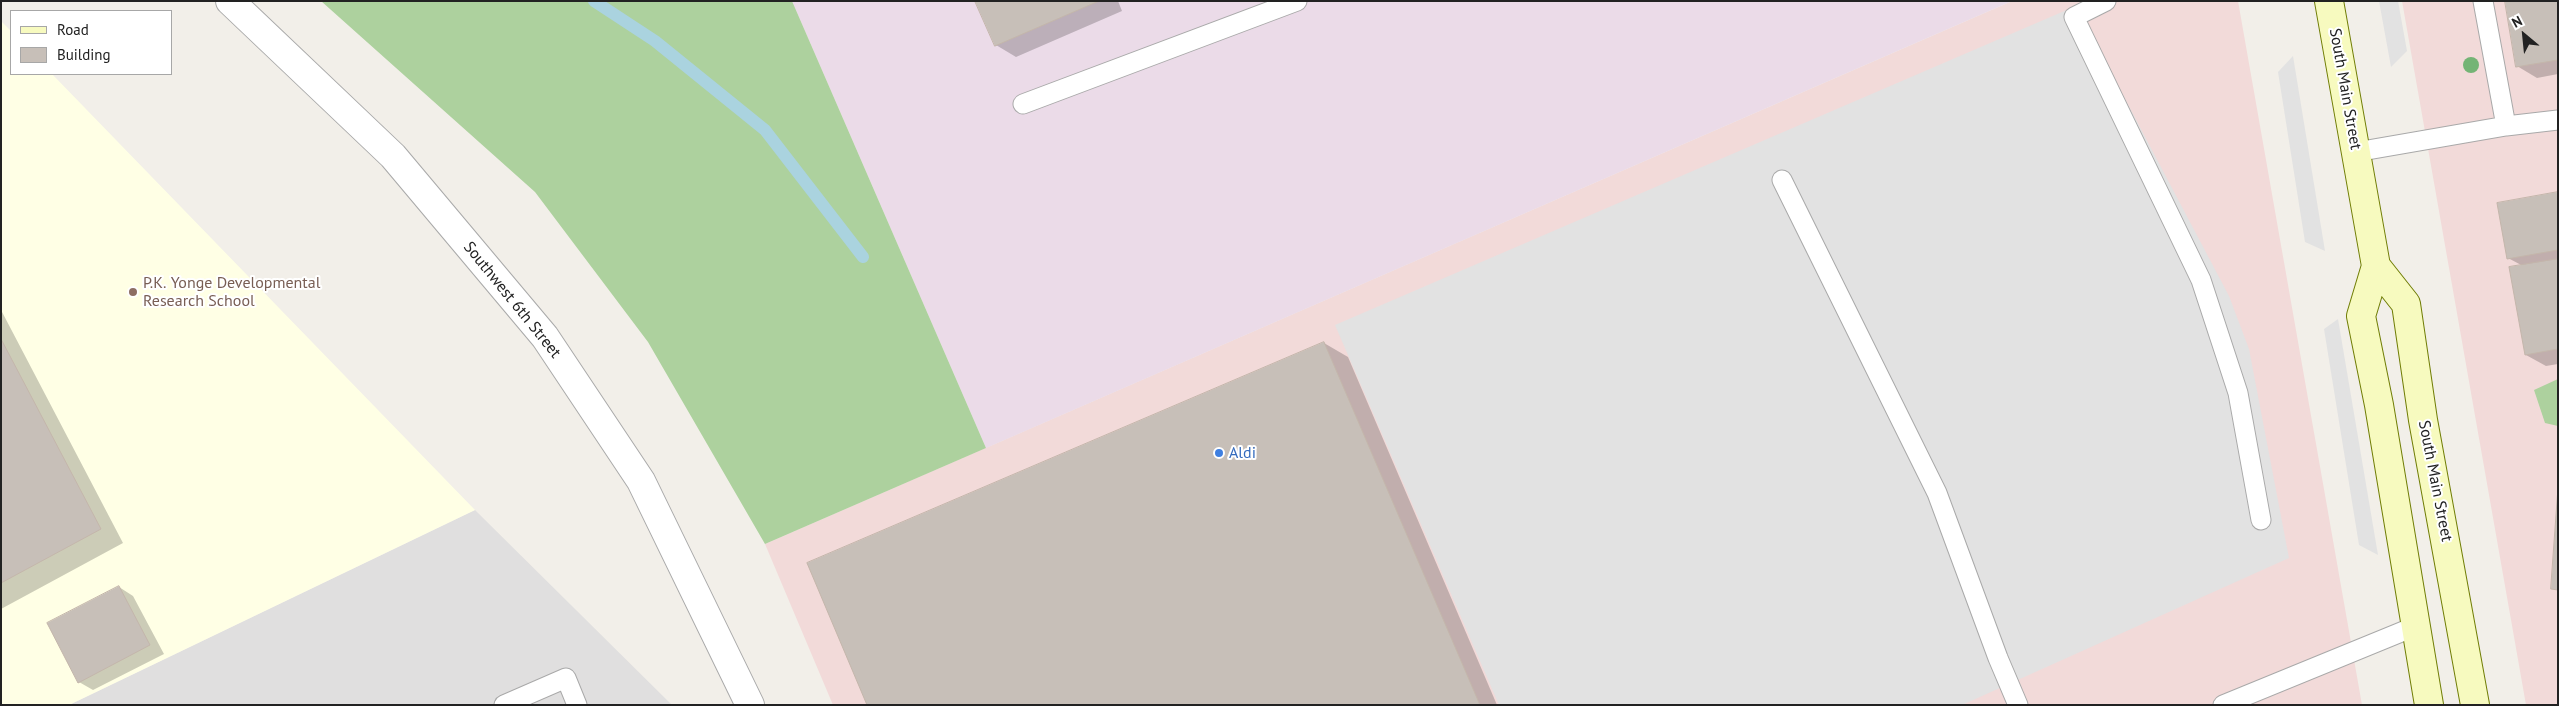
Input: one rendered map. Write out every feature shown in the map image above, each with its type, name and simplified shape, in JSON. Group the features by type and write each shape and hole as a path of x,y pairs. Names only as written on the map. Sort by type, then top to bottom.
{"main road":[{"name":"South Main Street","path":"2329,1 2376,266 2361,316 2379,405 2429,705"},
{"name":"South Main Street","path":"2376,266 2406,304 2424,420 2475,705"}],"street":[{"name":"Southwest 6th Street","path":"230,1 393,156 545,337 641,481 750,705"}],"lane":[{"path":"1023,104 1297,1"},
{"path":"2106,1 2074,16 2201,280 2238,393 2260,520"},
{"path":"2483,1 2506,126"},
{"path":"2356,152 2506,126 2558,120"},
{"path":"1782,180 1937,493 1998,658 2018,705"},
{"path":"2223,705 2416,626"},
{"path":"504,705 566,678 577,705"}],"shaded area":[{"path":"792,1 2012,1 986,448"},
{"path":"2012,1 2238,1 2362,705 833,705 765,544"},
{"path":"2379,1 2398,1 2407,51 2391,67"},
{"path":"2402,1 2558,1 2558,705 2526,705"},
{"path":"2076,6 2229,296 2249,349 2289,558 1962,705 1499,705 1335,325"},
{"name":"P.K. Yonge Developmental Research School","path":"1,21 10,30 10,75 53,75 475,510 69,705 1,705"},
{"path":"2293,56 2325,251 2305,242 2278,72"},
{"path":"2338,319 2378,555 2359,545 2324,329"},
{"path":"475,510 672,705 69,705"}],"green space":[{"path":"321,1 792,1 986,448 765,544 648,342 535,192"},
{"path":"2558,379 2558,426 2545,423 2534,390"}],"building":[{"path":"975,1 1099,1 995,46"},
{"path":"2505,1 2558,1 2558,60 2516,67"},
{"path":"2558,192 2558,250 2507,259 2497,203"},
{"path":"2558,259 2558,349 2525,355 2509,267"},
{"path":"1,339 101,529 1,583"},
{"name":"Aldi","path":"1324,342 1480,705 867,705 807,563"},
{"path":"2558,488 2558,590 2551,589"},
{"path":"119,586 150,645 78,683 47,623"}],"waterway":[{"path":"594,1 655,41 765,130 863,257"}],"place":[{"name":"P.K. Yonge Developmental Research School","path":"133,292"},
{"name":"Aldi","path":"1219,453"}]}
